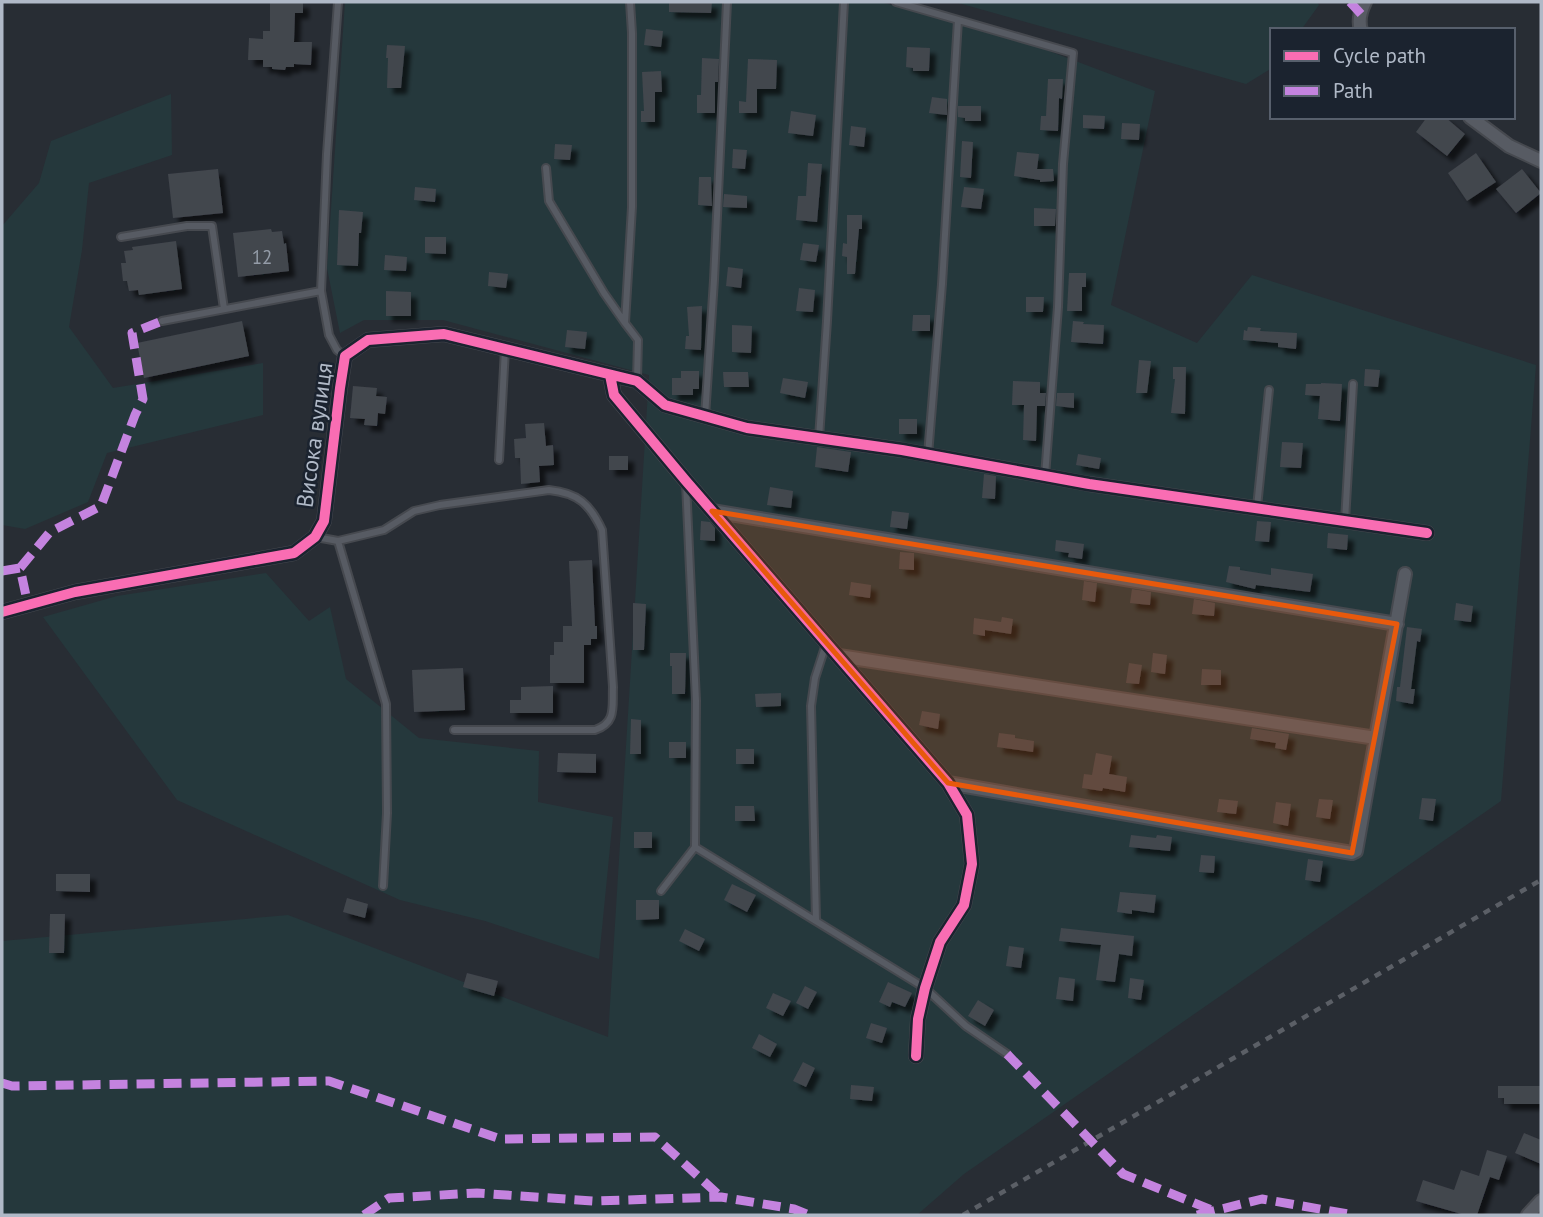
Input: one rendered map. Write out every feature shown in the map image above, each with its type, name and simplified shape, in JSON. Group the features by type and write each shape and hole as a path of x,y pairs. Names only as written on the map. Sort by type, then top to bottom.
{"street":[{"path":"1361,28 1365,2"},
{"path":"1473,119 1509,146 1541,161"},
{"name":"Висока вулиця","path":"2,612 75,592 294,553 315,537 324,520 345,356 368,340 444,334 637,381"},
{"path":"610,375 614,395 948,783 967,815 972,864 964,905 940,942 925,988 918,1019 916,1055"},
{"path":"637,381 665,405 747,428 928,455 1089,484 1427,533"},
{"path":"712,511 1397,624"},
{"path":"948,783 1352,852 1356,850 1405,573"},
{"path":"839,656 1376,738"},
{"path":"1528,1215 1541,1201"}],"lane":[{"path":"338,2 321,292 329,335 337,350 345,356"},
{"path":"625,323 632,207 630,2"},
{"path":"705,417 727,2"},
{"path":"819,438 844,2"},
{"path":"896,2 1073,53 1063,164 1058,307 1045,476"},
{"path":"928,455 958,20"},
{"path":"545,168 549,201 604,293 638,340 637,381"},
{"path":"121,236 187,226 212,226 224,309"},
{"path":"162,321 321,292"},
{"path":"499,460 505,349"},
{"path":"1345,520 1353,384"},
{"path":"1257,508 1269,390"},
{"path":"661,891 695,848 696,701 686,481"},
{"path":"315,537 338,541 384,530 414,511 549,490 566,492 581,500 595,515 602,530 604,556 613,687 610,721 595,730 454,730"},
{"path":"338,541 386,705 387,813 383,886"},
{"path":"816,920 811,706 815,678 827,643"},
{"path":"695,848 925,988 966,1026 1007,1054"}],"highlighted area":[{"path":"712,511 1397,624 1352,853 948,783"}],"green space":[{"path":"345,2 881,2 1033,45 1155,91 1111,305 1197,343 1252,275 1536,365 1501,801 964,1174 917,1215 2,1215 2,941 288,915 608,1037 649,375 443,320 364,320 340,333 327,268"},
{"path":"955,2 1317,2 1319,5 1302,28 1270,28 1270,69 1246,84"},
{"path":"171,94 172,155 89,183 82,250 69,327 113,388 263,363 263,415 107,453 88,502 25,529 2,525 2,226 39,183 51,141"},
{"path":"266,573 309,621 330,607 346,679 419,738 539,751 538,802 613,817 599,959 485,921 400,900 177,800 43,617 117,596"}],"building":[{"path":"270,2 303,2 303,13 295,13 294,42 312,42 311,65 294,64 294,67 286,67 285,70 272,69 263,67 263,60 248,60 249,38 263,39 263,31 270,31"},
{"path":"669,2 712,2 711,13 669,12"},
{"path":"646,29 663,31 661,47 644,45"},
{"path":"387,45 405,46 401,88 387,88"},
{"path":"907,47 930,48 929,71 913,71 913,68 906,67"},
{"path":"702,58 719,59 718,82 715,82 715,113 697,113 697,95 701,95"},
{"path":"748,59 777,60 776,89 757,89 757,113 739,113 739,101 746,102"},
{"path":"661,71 662,92 655,92 655,122 641,122 641,111 644,111 642,72"},
{"path":"1048,79 1063,79 1062,99 1059,98 1058,131 1040,130 1041,116 1046,116"},
{"path":"932,97 947,99 947,115 929,113"},
{"path":"958,106 981,106 981,121 965,121 965,118 958,117"},
{"path":"791,111 816,115 813,136 788,133"},
{"path":"1083,115 1105,116 1104,129 1083,128"},
{"path":"1426,119 1447,119 1465,134 1447,156 1416,132"},
{"path":"1122,123 1140,124 1139,140 1121,139"},
{"path":"851,126 866,128 864,147 849,145"},
{"path":"962,141 973,142 971,178 960,177"},
{"path":"555,144 572,145 570,160 554,159"},
{"path":"733,149 747,150 745,169 732,168"},
{"path":"1017,152 1039,154 1037,169 1053,169 1054,181 1040,182 1014,176"},
{"path":"1476,153 1496,182 1467,201 1448,173"},
{"path":"808,163 822,164 817,222 796,220 798,196 806,196"},
{"path":"218,169 223,213 173,218 168,174"},
{"path":"1522,169 1541,193 1516,213 1496,189"},
{"path":"699,177 711,177 712,206 698,205"},
{"path":"415,187 436,189 435,202 414,200"},
{"path":"964,187 984,189 981,209 961,207"},
{"path":"724,194 747,196 747,208 723,207"},
{"path":"1034,208 1056,209 1055,226 1034,226"},
{"path":"339,210 363,212 358,266 337,265"},
{"path":"847,215 862,215 855,274 847,274 847,257 842,256 843,243 847,244"},
{"path":"271,229 272,232 282,231 289,271 238,277 233,233"},
{"path":"425,237 446,237 446,254 425,253"},
{"path":"176,241 182,289 139,295 138,290 129,291 127,281 123,281 121,263 126,263 124,251 133,250 132,247"},
{"path":"803,243 819,245 816,262 800,260"},
{"path":"385,255 407,257 406,271 384,270"},
{"path":"728,267 743,269 741,288 726,286"},
{"path":"489,272 508,274 506,288 488,286"},
{"path":"1069,273 1086,273 1086,287 1082,287 1082,311 1067,311"},
{"path":"799,288 815,290 813,312 796,311"},
{"path":"386,291 411,292 411,316 386,316"},
{"path":"1026,297 1044,297 1043,312 1026,312"},
{"path":"702,306 701,350 685,349 686,336 689,336 687,307"},
{"path":"913,315 930,315 930,331 912,331"},
{"path":"242,321 249,356 144,378 137,343"},
{"path":"1073,321 1104,325 1103,344 1071,342"},
{"path":"732,325 752,326 751,353 732,352"},
{"path":"1248,327 1261,328 1260,331 1297,333 1296,349 1278,347 1278,343 1243,340 1244,330 1247,331"},
{"path":"567,330 587,332 585,349 565,347"},
{"path":"1139,360 1151,361 1147,393 1136,393"},
{"path":"1173,367 1186,367 1185,414 1171,413 1175,379"},
{"path":"1365,369 1380,370 1378,387 1364,386"},
{"path":"681,371 699,371 699,389 693,389 693,395 672,395 672,378 681,378"},
{"path":"723,372 748,372 749,387 724,387"},
{"path":"783,378 808,382 805,398 780,393"},
{"path":"1013,381 1040,382 1040,393 1046,393 1045,406 1037,406 1036,441 1023,440 1024,405 1012,405"},
{"path":"1306,384 1342,384 1340,421 1318,419 1320,396 1305,395"},
{"path":"353,386 377,388 376,396 387,397 385,414 378,413 377,426 364,425 365,419 350,418"},
{"path":"1057,393 1074,393 1074,408 1056,406"},
{"path":"899,419 917,419 917,434 899,434"},
{"path":"544,423 546,446 553,445 554,465 539,466 540,482 521,484 520,458 515,458 514,439 526,438 525,424"},
{"path":"1282,442 1303,443 1301,468 1280,467"},
{"path":"817,447 851,452 848,472 815,467"},
{"path":"1078,454 1101,458 1099,469 1076,465"},
{"path":"609,456 628,456 628,470 609,470"},
{"path":"984,474 996,476 995,499 982,498"},
{"path":"770,487 793,491 791,508 767,505"},
{"path":"892,511 909,513 907,529 890,527"},
{"path":"701,521 710,522 715,528 715,541 700,540"},
{"path":"1257,521 1271,522 1269,542 1255,541"},
{"path":"1328,533 1348,535 1347,550 1327,548"},
{"path":"1056,540 1084,544 1082,559 1055,551"},
{"path":"900,552 914,553 914,570 899,569"},
{"path":"592,560 597,639 591,639 591,645 584,645 584,683 550,683 550,655 554,655 554,642 563,642 563,626 572,626 569,561"},
{"path":"1229,566 1271,575 1271,568 1313,574 1310,592 1256,585 1255,589 1226,582"},
{"path":"1084,581 1097,583 1095,602 1082,600"},
{"path":"851,582 871,585 870,598 849,595"},
{"path":"1132,589 1151,592 1150,605 1130,603"},
{"path":"1194,599 1215,603 1214,616 1192,614"},
{"path":"633,603 646,604 644,650 633,650"},
{"path":"1456,603 1473,606 1471,622 1454,620"},
{"path":"1002,617 1013,619 1011,634 985,630 985,636 973,634 974,618 1001,622"},
{"path":"1407,627 1422,629 1420,642 1417,641 1411,689 1415,689 1413,704 1396,701"},
{"path":"670,653 686,653 685,694 672,694"},
{"path":"1153,653 1167,655 1165,674 1151,672"},
{"path":"1129,663 1142,665 1139,684 1126,683"},
{"path":"463,668 465,710 414,712 412,670"},
{"path":"1202,669 1221,670 1221,685 1201,685"},
{"path":"553,686 553,713 510,713 510,700 521,700 521,687"},
{"path":"781,693 781,706 756,707 755,694"},
{"path":"922,711 940,714 938,729 919,725"},
{"path":"631,719 641,720 641,754 630,754"},
{"path":"1252,728 1289,734 1286,750 1275,748 1276,743 1250,739"},
{"path":"999,733 1034,741 1033,752 997,747"},
{"path":"669,742 686,742 686,758 669,758"},
{"path":"736,749 754,749 754,764 736,764"},
{"path":"558,753 596,754 596,773 557,772"},
{"path":"1096,753 1112,756 1109,774 1127,777 1125,792 1082,788 1084,774 1092,775"},
{"path":"1422,798 1436,799 1433,821 1419,819"},
{"path":"1219,799 1238,801 1236,814 1217,812"},
{"path":"1319,799 1333,800 1330,819 1316,817"},
{"path":"1276,802 1291,804 1288,826 1273,823"},
{"path":"735,806 754,806 755,821 735,821"},
{"path":"634,832 652,832 652,848 634,848"},
{"path":"1131,835 1172,837 1170,851 1129,847"},
{"path":"1201,855 1215,856 1214,873 1199,872"},
{"path":"1308,859 1323,861 1320,882 1305,880"},
{"path":"56,874 90,874 90,892 56,891"},
{"path":"732,884 756,895 747,912 724,900"},
{"path":"1120,892 1156,895 1154,913 1132,910 1132,914 1117,912"},
{"path":"347,898 368,904 365,918 343,912"},
{"path":"636,900 659,900 659,919 636,920"},
{"path":"50,914 65,914 64,953 49,953"},
{"path":"1061,928 1134,936 1132,956 1119,954 1115,982 1096,980 1101,945 1059,941"},
{"path":"685,929 705,939 699,951 679,941"},
{"path":"1009,946 1024,948 1021,968 1006,966"},
{"path":"467,973 498,981 494,996 463,987"},
{"path":"1059,977 1075,979 1073,1001 1056,999"},
{"path":"1130,978 1144,980 1141,1000 1128,998"},
{"path":"888,982 912,993 905,1007 892,1002 890,1007 879,1002"},
{"path":"805,986 817,992 808,1009 796,1003"},
{"path":"773,993 791,1001 783,1016 766,1008"},
{"path":"978,1000 994,1010 985,1026 968,1016"},
{"path":"871,1023 887,1028 882,1043 866,1038"},
{"path":"759,1034 777,1044 770,1057 752,1048"},
{"path":"803,1062 815,1068 806,1087 793,1081"},
{"path":"851,1085 874,1087 872,1101 850,1099"},
{"path":"1498,1086 1541,1086 1541,1104 1504,1104 1504,1098 1498,1098"},
{"path":"1524,1133 1541,1140 1541,1164 1515,1153"},
{"path":"1487,1150 1507,1156 1499,1180 1490,1177 1477,1215 1465,1215 1416,1201 1423,1180 1454,1190 1461,1170 1479,1176"}],"railway":[{"path":"963,1215 1541,880"}],"marked path":[{"path":"1350,2 1361,14"},
{"path":"20,568 50,532 101,506 143,399 132,333 162,321"},
{"path":"2,571 20,568 28,605"},
{"path":"1007,1054 1123,1174 1214,1211"},
{"path":"2,1083 12,1086 329,1081 501,1139 655,1137 721,1197"},
{"path":"364,1215 389,1198 477,1193 593,1201 721,1197 794,1209 809,1215"},
{"path":"1197,1215 1262,1199 1354,1215"}],"cycle path":[{"path":"2,612 75,592 294,553 315,537 324,521 345,356 368,340 444,334 637,381 665,405 747,428 902,450 1089,484 1427,533"},
{"path":"610,375 614,395 948,783 967,815 972,864 964,905 940,942 925,988 918,1019 916,1056"}]}
